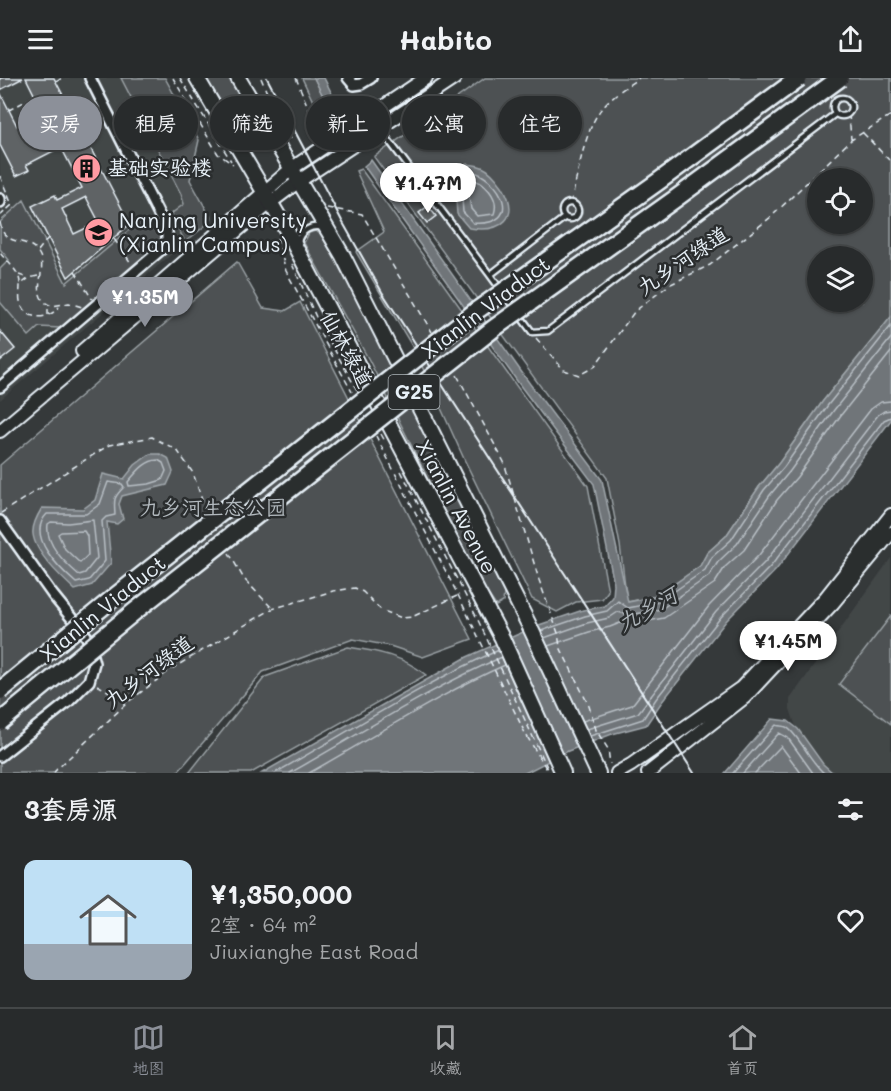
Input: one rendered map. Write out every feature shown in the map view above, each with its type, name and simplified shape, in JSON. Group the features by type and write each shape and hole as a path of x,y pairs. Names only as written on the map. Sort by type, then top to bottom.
{"highway":[{"name":"Xianlin Viaduct","path":"0,691 117,595 476,311 799,78"},
{"name":"Xianlin Viaduct","path":"0,722 134,612 493,329 840,78"}],"main road":[{"name":"Xianlin Avenue","path":"197,78 210,100"},
{"name":"Xianlin Avenue","path":"238,78 249,96"},
{"path":"0,431 267,197 291,169 426,78"},
{"path":"390,121 455,78"},
{"name":"Xianlin Avenue","path":"240,150 267,197 292,256 502,638 563,773"},
{"name":"Xianlin Avenue","path":"280,150 343,256 529,625 598,773"},
{"path":"0,422 267,197 299,181 346,150"},
{"path":"614,768 631,765 741,688 826,597 891,515"},
{"path":"648,773 683,748 745,697 833,603 891,533"}],"street":[{"path":"0,387 137,271 163,248 167,241 167,231 90,78"},
{"path":"348,78 354,85 371,78"},
{"path":"0,521 52,594 87,637 94,663 89,681 68,702 0,756"}],"lane":[{"path":"246,78 250,96"},
{"path":"843,98 848,100 851,105 849,114 841,117 835,114 834,102 843,98"},
{"path":"390,141 532,332 548,331 835,114"},
{"path":"571,203 578,208 577,216 569,220 561,213 562,207 571,203"},
{"path":"490,275 564,218"},
{"path":"292,256 298,238 304,231 318,227 328,231"}],"path":[{"path":"56,82 62,78"},
{"path":"173,78 218,154 233,164 180,78"},
{"path":"261,78 268,96"},
{"path":"296,78 306,102"},
{"path":"571,203 581,159 593,123 601,108 639,78"},
{"path":"9,110 18,105"},
{"path":"849,114 851,140"},
{"name":"九乡河绿道","path":"532,332 564,370 579,375 594,367 635,311 669,285 710,265 771,217 851,140 891,115"},
{"path":"862,133 891,162"},
{"path":"0,176 12,205 0,216"},
{"path":"326,207 362,214 432,333"},
{"path":"0,222 1,232 7,237 27,243 38,252 43,269 39,292 49,307 47,316"},
{"name":"仙林绿道","path":"292,256 276,234 286,271 355,397"},
{"path":"38,252 48,238"},
{"path":"114,239 137,271"},
{"path":"0,253 18,274 29,278"},
{"path":"292,256 316,317 362,399"},
{"path":"75,271 92,308"},
{"path":"18,274 19,298 22,308 40,318 54,313 59,306"},
{"path":"20,285 29,278 40,276"},
{"path":"47,304 59,306 69,303 92,308"},
{"path":"456,373 504,462 539,580 558,633 560,647 587,700 596,730 608,749 614,768"},
{"path":"378,429 390,449"},
{"path":"376,435 525,733 549,773"},
{"path":"0,514 109,445 152,437 177,450 193,474 207,516"},
{"path":"401,471 477,618 549,773"},
{"path":"225,546 244,579 272,609"},
{"name":"九乡河绿道","path":"52,773 128,702 173,668 272,609 333,591 355,588 363,592 381,610 402,618 412,617 458,595"},
{"path":"89,681 128,702"}],"shaded area":[{"name":"Nanjing University (Xianlin Campus)","path":"0,78 129,78 138,96 114,96 114,150 167,150 206,225 0,400"},
{"path":"891,558 891,773 833,773 800,739 790,709 790,699"}],"green space":[{"path":"121,78 165,78 175,96 130,96"},
{"path":"205,78 231,78 242,96 217,96"},
{"path":"302,78 314,78 323,96 310,96"},
{"path":"485,78 891,78 891,317 823,401 726,536 707,553 700,566 657,596 627,602 620,545 607,478 374,157 384,150 390,150 390,146 402,137 402,150 486,150 486,96 460,96"},
{"path":"158,150 197,150 190,180 211,218 185,242 171,214 184,204"},
{"path":"361,169 588,486 608,591 602,599 576,602 557,612 532,599 415,351 356,252 384,232 356,171"},
{"path":"24,200 66,283 141,220 148,227 160,225 163,242 61,328 39,327 29,336 0,302 0,269 9,260 0,249 0,222"},
{"path":"315,231 321,234 385,351 504,593 503,602 496,606 476,576 369,360 304,243 309,233"},
{"name":"九乡河生态公园","path":"237,262 263,308 285,311 300,302 472,639 423,657 390,646 353,639 263,672 177,773 0,773 0,465"},
{"path":"891,616 891,724 839,684"},
{"path":"348,647 389,655 408,663 426,675 251,773 189,773 265,677"}],"water":[{"path":"314,78 324,78 333,96 323,96"},
{"name":"九乡河","path":"371,160 530,384 602,480 628,602 657,596 700,566 707,553 726,536 823,401 891,317 891,420 776,570 726,621 646,725 612,734 568,751 525,773 262,773 467,657 539,625 583,610 605,606 613,597 614,584 594,484 522,388 364,166"},
{"path":"468,164 491,172 508,197 509,215 499,225 480,229 469,228 457,214 456,201 444,175 455,167"},
{"path":"150,454 160,454 168,458 173,472 167,485 122,496 119,504 123,519 117,524 107,522 111,563 92,585 75,590 50,565 35,541 33,527 38,514 42,508 83,509 95,500 103,474 124,479 135,465"},
{"path":"772,719 788,721 798,729 823,764 833,773 725,773"}],"building":[{"path":"0,78 23,78 0,90"},
{"name":"基础实验楼","path":"26,78 54,78 63,96 35,96"},
{"name":"基础实验楼","path":"0,92 17,126 18,150 55,150 26,165 29,170 16,176 0,145"},
{"name":"基础实验楼","path":"63,150 91,150 130,224 68,277 32,206 55,195 57,200 82,188","holes":["86,197 99,222 74,234 62,209"]},
{"path":"428,206 436,216 427,223 419,213"},
{"path":"0,331 15,349 0,361"}],"railway":[{"path":"267,78 382,292 694,773"}],"place":[{"name":"基础实验楼","path":"86,168"},
{"name":"Nanjing University (Xianlin Campus)","path":"98,233"}]}
